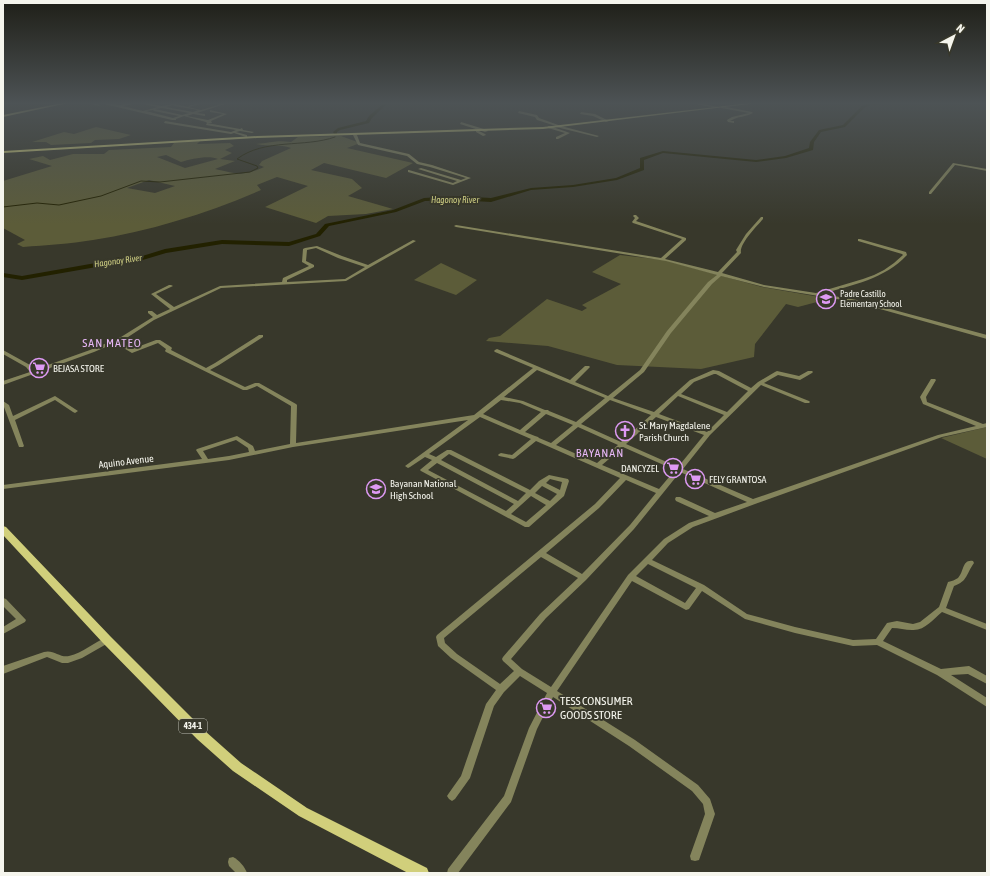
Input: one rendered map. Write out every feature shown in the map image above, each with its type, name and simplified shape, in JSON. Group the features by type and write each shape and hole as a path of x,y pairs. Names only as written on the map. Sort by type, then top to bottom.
{"main road":[{"path":"3,152 151,143"},
{"name":"434-1","path":"3,529 107,640 201,735 258,782 328,826 422,873"}],"street":[{"path":"359,143 408,155 418,162 428,166 469,177 453,184 409,171 428,166"},
{"path":"930,193 953,165 987,170"},
{"path":"420,169 461,181"},
{"path":"635,216 637,218 634,222 685,239 662,259"},
{"path":"552,445 642,371 669,332 739,252 738,250 747,235 762,218"},
{"path":"456,226 662,259 764,286 855,301 987,337"},
{"path":"816,294 876,276 892,268 905,255 904,253 859,240"},
{"path":"3,383 32,371 92,351 115,341 157,317 220,288 346,280 414,241"},
{"path":"284,284 285,279 312,266 304,262 305,250 311,247 316,247 340,258 369,267"},
{"path":"171,286 153,294 174,309"},
{"path":"150,312 157,317"},
{"path":"205,370 261,336"},
{"path":"115,341 132,350 158,341 169,348 168,351 245,389 257,384 294,405 293,445"},
{"path":"497,351 609,398 708,434"},
{"path":"3,352 28,366 32,371"},
{"path":"571,382 587,367"},
{"path":"408,466 478,416 536,368"},
{"path":"599,465 692,381 713,372 722,374 751,391"},
{"path":"695,856 710,814 707,802 695,788 632,743 551,693 519,671 506,659 544,616 632,527 659,492 708,434 751,391 760,383 777,373 800,378 810,372"},
{"path":"933,380 923,397 925,403 985,426"},
{"path":"760,383 807,402"},
{"path":"677,394 728,414"},
{"path":"12,420 55,398 75,411"},
{"path":"500,398 521,402 546,411 753,502"},
{"path":"3,403 12,420 21,446"},
{"path":"521,432 546,411"},
{"path":"478,416 536,438 659,492"},
{"name":"Aquino Avenue","path":"3,487 206,461 252,454 293,445 478,416"},
{"path":"452,873 508,799 533,728 551,693 631,577 666,541 691,526 753,502 940,436 985,426"},
{"path":"206,461 199,450 237,438 251,447 252,454"},
{"path":"501,455 513,457 536,438"},
{"path":"507,514 519,504 531,493 541,483 549,477 566,481 562,494 527,525 423,470 449,451 531,493 550,504"},
{"path":"425,454 519,504"},
{"path":"501,689 450,652 441,644 440,637 597,506 625,477"},
{"path":"541,483 562,494"},
{"path":"678,498 716,516"},
{"path":"540,552 583,578"},
{"path":"647,560 701,587 745,616 795,630 853,643 878,642 940,673 987,703"},
{"path":"878,642 890,625 896,624 916,627 942,609 951,584 962,578 966,573 967,566 970,564"},
{"path":"631,577 686,607 701,587"},
{"path":"3,600 22,620 3,631"},
{"path":"942,609 987,627"},
{"path":"3,670 47,654 51,654 61,660 69,660 107,640"},
{"path":"940,673 969,670 987,680"},
{"path":"452,796 465,778 481,732 486,711 501,689 519,671"},
{"path":"232,862 242,873"}],"shaded area":[{"path":"47,143 91,143 91,143 51,145"},
{"path":"174,143 230,143 234,146 225,150 232,153 220,159 235,161 215,169 240,174 264,167 259,165 262,161 291,148 256,144 360,143 347,148 413,163 386,178 324,163 311,170 352,179 362,188 348,196 393,209 366,214 328,216 316,223 265,207 308,186 277,177 257,185 261,190 221,206 200,214 136,232 93,240 23,247 17,244 25,240 3,228 3,181 52,166 29,159 43,156 50,160 73,154 104,154 109,150 171,147","holes":["166,155 181,162 205,157 218,159 185,168 157,157","149,180 175,186 155,193 127,188"]},
{"path":"620,255 664,260 762,287 820,297 817,302 798,307 786,304 755,344 754,357 701,369 617,365 548,346 486,341 489,338 500,336 547,299 582,311 587,308 582,305 621,284 592,272"},
{"path":"441,263 477,280 456,295 414,280"},
{"path":"987,427 987,459 941,438"}],"waterway":[{"path":"3,207 37,203 59,205 101,196 141,181 160,182 250,172 258,168 257,166 237,159 248,152 260,148 302,143"},
{"name":"Hagonoy River","path":"3,275 22,278 108,263 119,259 136,260 165,251 222,242 289,244 318,235 327,225 394,211 424,200 456,198 491,200 531,189 573,186 617,179 642,169 642,159 663,152 756,161 786,157 811,149 812,143"}],"place":[{"name":"Padre Castillo Elementary School","path":"826,299"},
{"name":"BEJASA STORE","path":"39,368"},
{"name":"St. Mary Magdalene Parish Church","path":"625,431"},
{"name":"DANCYZEL","path":"673,468"},
{"name":"FELY GRANTOSA","path":"695,479"},
{"name":"Bayanan National High School","path":"376,489"},
{"name":"TESS CONSUMER GOODS STORE","path":"546,708"}],"district":[{"name":"SAN MATEO","path":"112,343"},
{"name":"BAYANAN","path":"600,453"}]}
